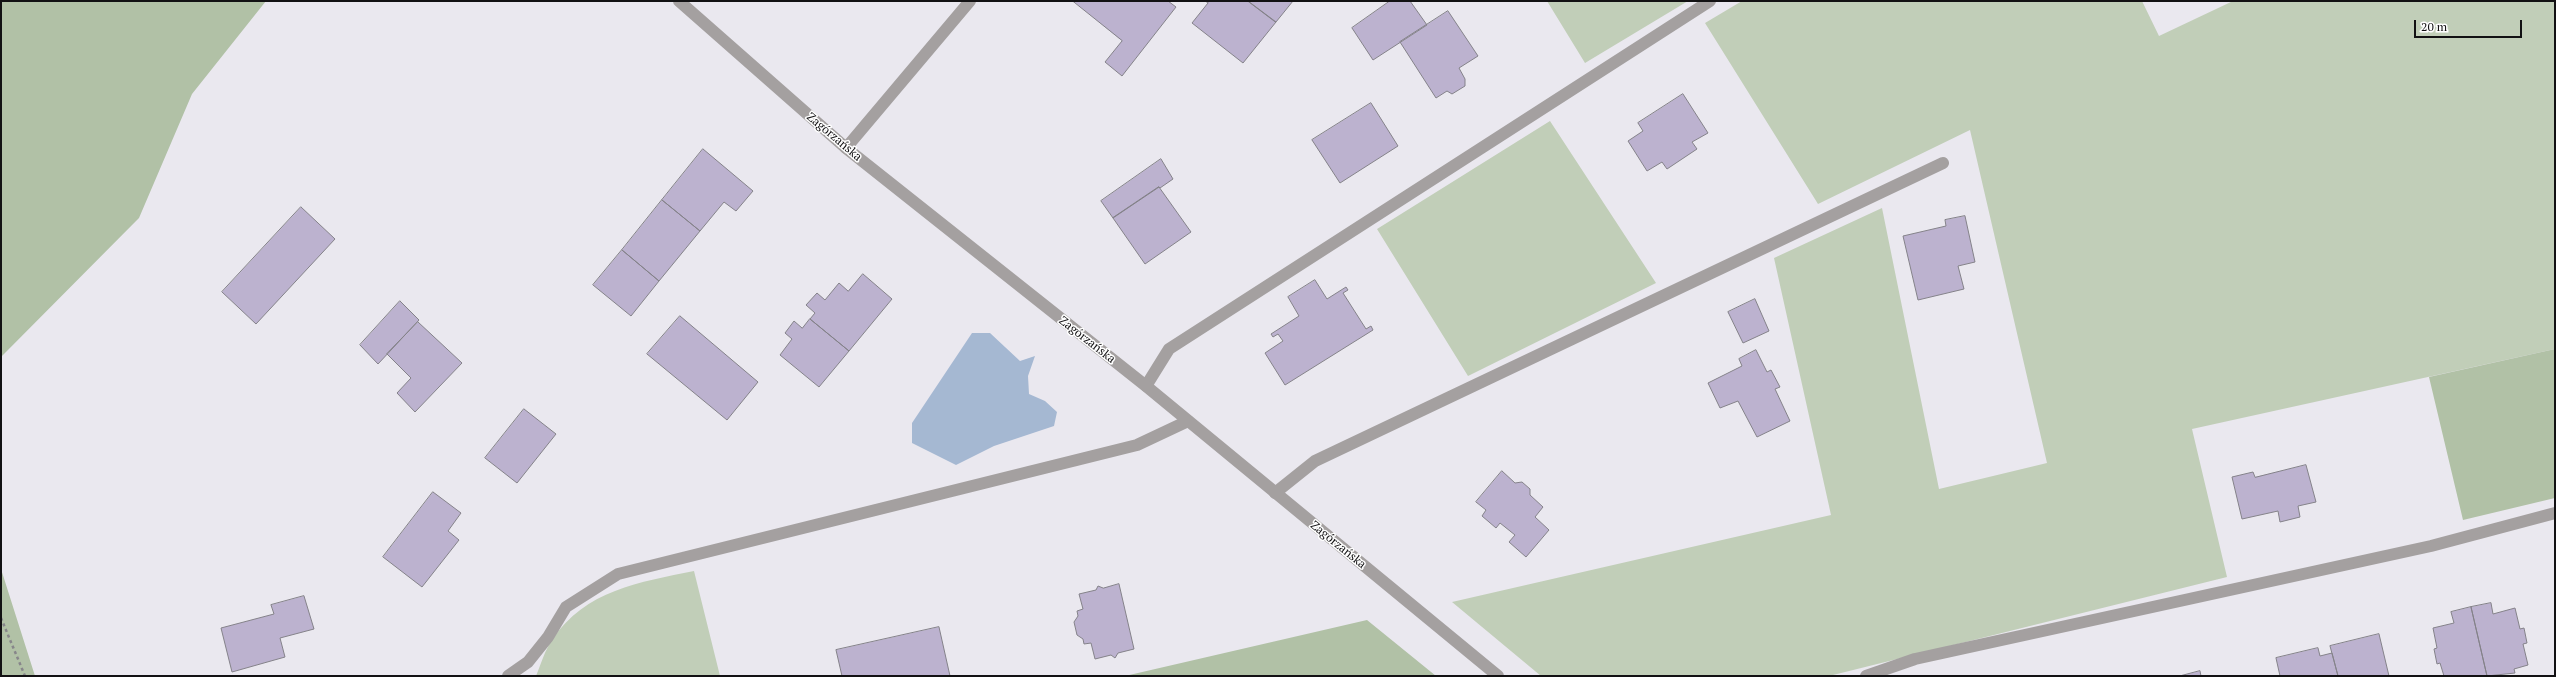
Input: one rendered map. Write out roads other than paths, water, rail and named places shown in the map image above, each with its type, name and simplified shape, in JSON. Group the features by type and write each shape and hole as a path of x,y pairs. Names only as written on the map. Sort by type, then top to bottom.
{"street":[{"name":"Zagórzańska","path":"679,1 846,148 1146,386 1498,676"},
{"path":"846,148 970,1"},
{"path":"1146,386 1169,348 1710,1"},
{"path":"1275,493 1315,461 1943,163"},
{"path":"508,676 528,662 548,637 566,607 618,574 1137,445 1188,421"},
{"path":"1866,676 1915,659 2423,548 2555,513"}],"water":[{"path":"972,333 990,333 1020,361 1035,356 1028,376 1029,394 1045,401 1057,412 1054,426 994,446 956,465 912,443 912,423"}]}
